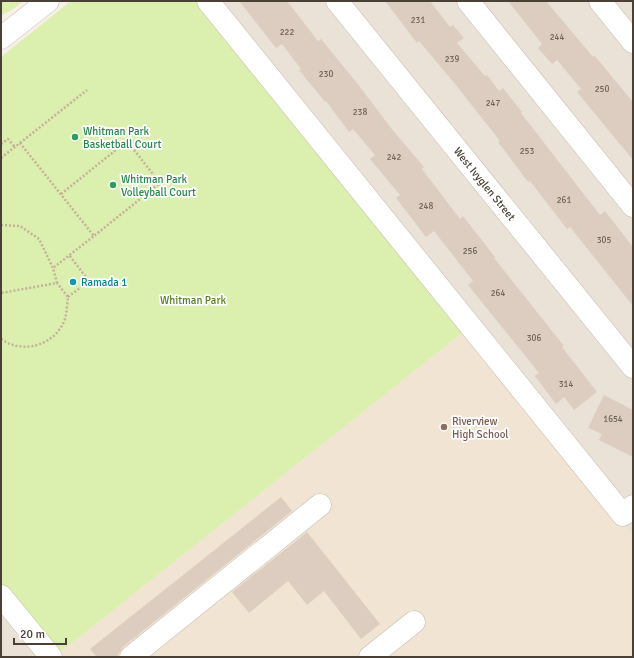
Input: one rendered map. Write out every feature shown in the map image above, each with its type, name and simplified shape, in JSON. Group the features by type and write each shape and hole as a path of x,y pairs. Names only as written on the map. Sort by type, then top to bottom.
{"street":[{"path":"1,38 48,1"},
{"path":"208,1 623,514 633,506"},
{"name":"West Ivyglen Street","path":"337,1 633,367"},
{"path":"468,1 633,206"},
{"path":"600,1 633,42"},
{"path":"131,657 320,505"},
{"path":"1,596 51,657"},
{"path":"370,657 414,622"}],"path":[{"path":"1,158 87,90"},
{"path":"1,144 8,139 15,147"},
{"path":"53,268 160,183 128,141 61,194"},
{"path":"20,143 94,236"},
{"path":"1,225 20,226 39,239 53,268 58,283 68,297 65,319 60,329 51,338 41,344 30,347 17,347 6,343 1,339"},
{"path":"68,297 89,281 69,256"},
{"path":"1,294 58,283"}],"shaded area":[{"path":"196,1 633,1 633,537 622,524"},
{"name":"Riverview High School","path":"466,330 633,537 633,657 60,657 58,654"},
{"path":"1,584 58,654 60,657 1,657"}],"green space":[{"path":"1,1 23,1 12,10 1,15"},
{"name":"Whitman Park","path":"71,1 196,1 466,330 58,654 1,584 1,57"}],"building":[{"path":"239,1 287,1 318,41 321,39 391,128 424,167 422,169 460,219 463,216 495,257 494,258 564,346 562,347 597,392 574,410 564,397 556,404 535,376 539,373 468,285 473,281 434,231 426,237 396,198 400,195 370,159 375,155 353,129 349,132 326,101 325,102 299,70 301,69 282,44 276,48"},
{"path":"385,1 430,1 450,27 453,25 464,38 457,43 485,76 487,75 499,91 503,88 600,215 605,211 633,247 633,306 570,227 567,229 530,181 528,182 498,142 500,141 455,84 419,41 417,43"},
{"path":"508,1 546,1 633,102 633,160 577,92 581,89 557,60 552,64 538,48 542,44"},
{"path":"604,395 633,410 633,457 599,440 602,434 588,428"},
{"path":"281,497 292,511 123,647 117,657 97,657 90,649"},
{"path":"307,532 380,624 361,639 324,591 307,605 288,581 249,613 232,592"}],"place":[{"name":"Whitman Park Basketball Court","path":"75,137"},
{"name":"Whitman Park Volleyball Court","path":"113,185"},
{"name":"Ramada 1","path":"73,282"},
{"name":"Riverview High School","path":"444,427"}]}
